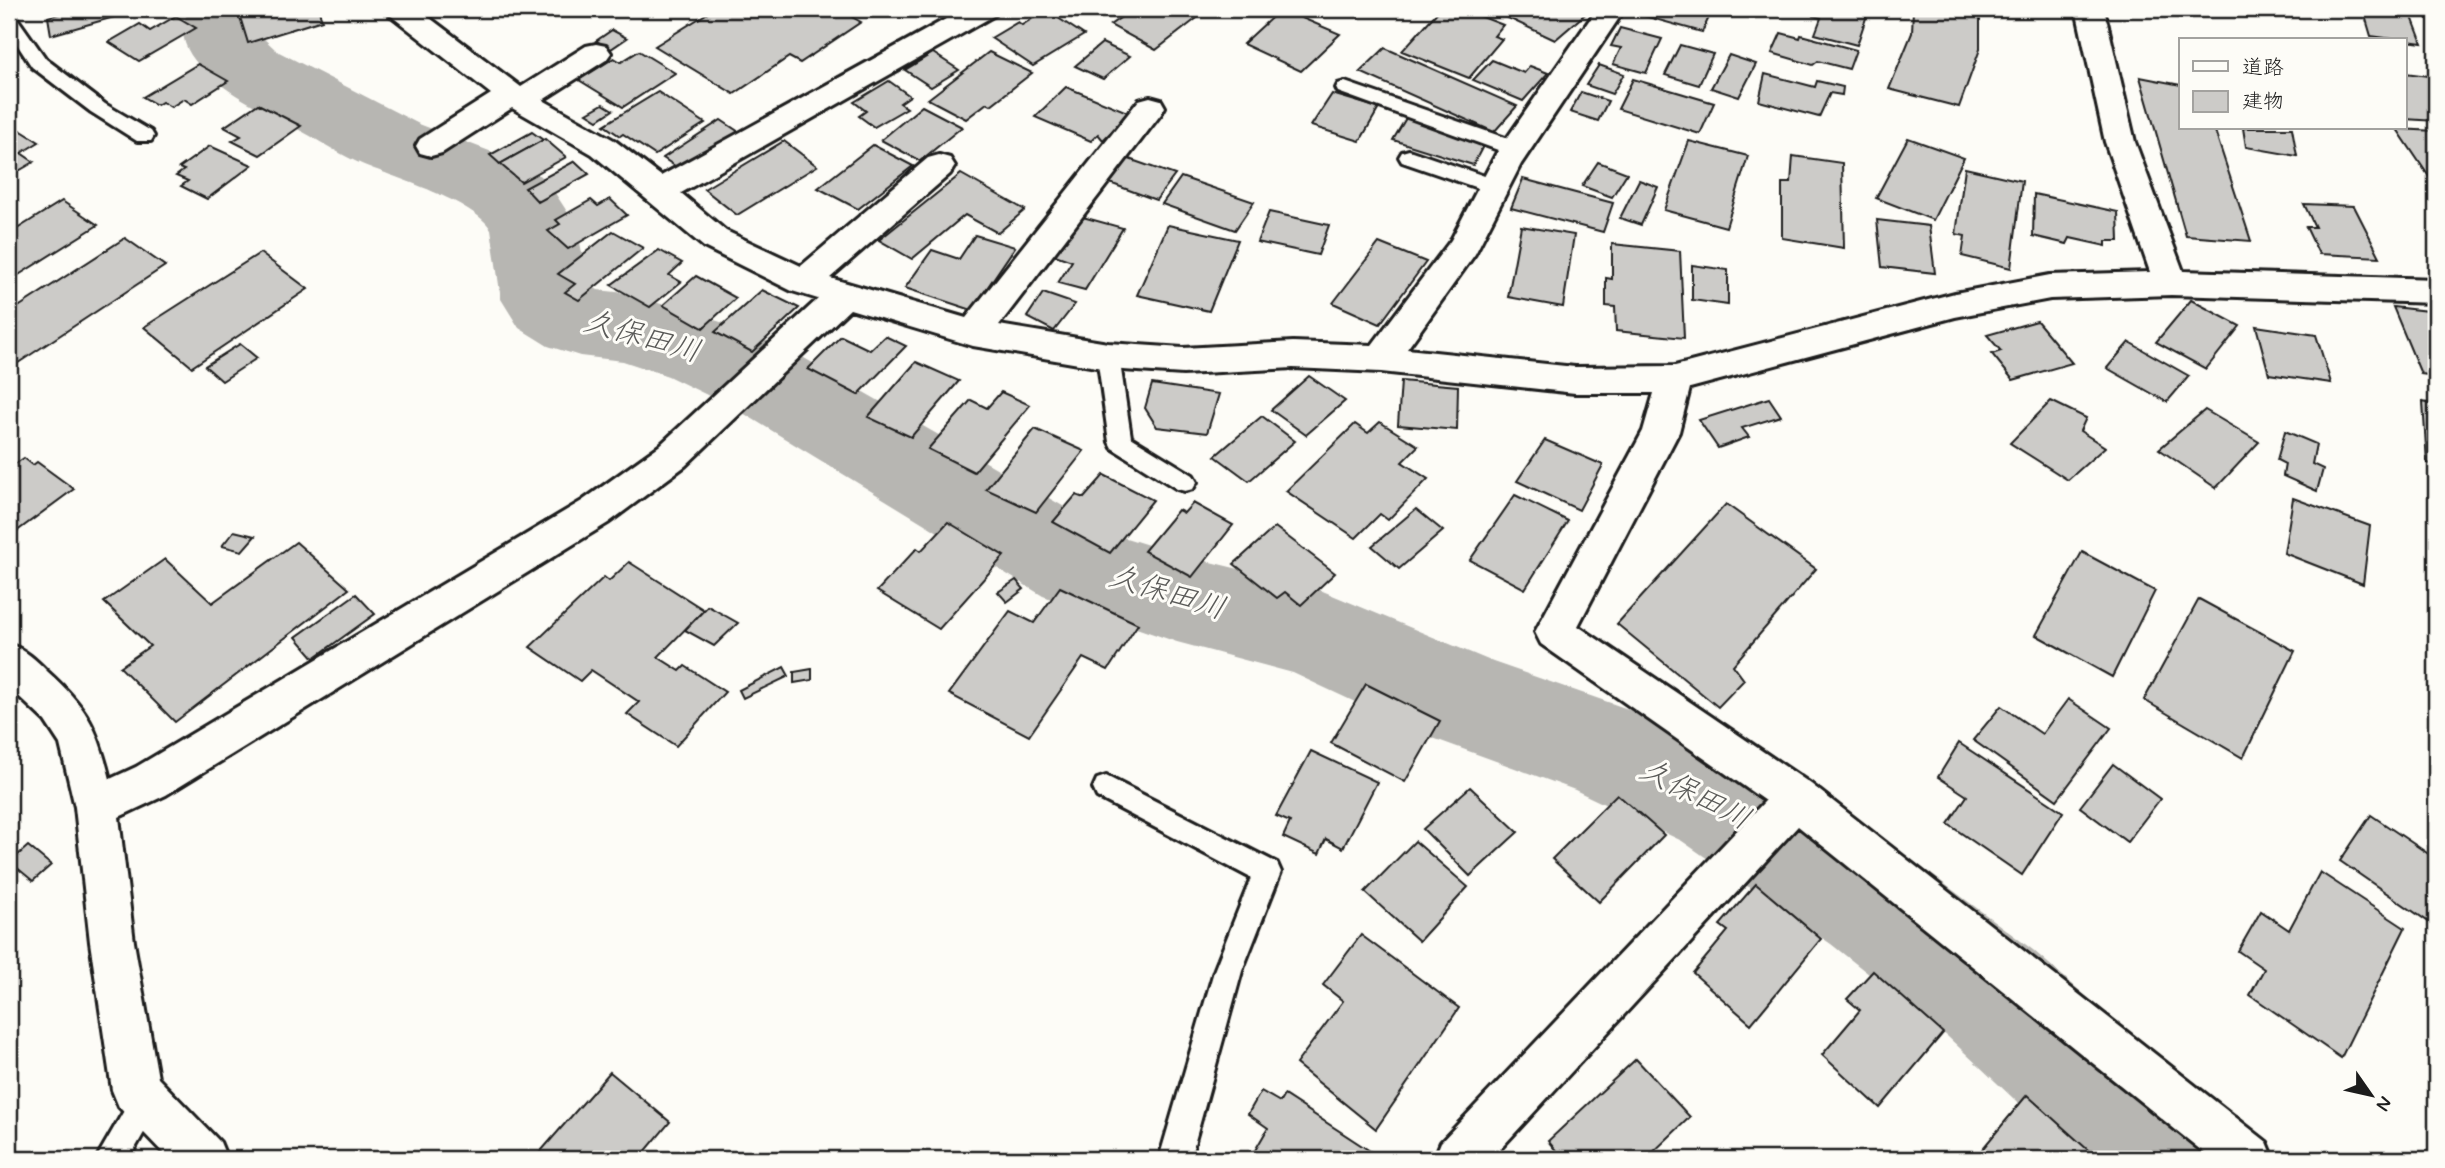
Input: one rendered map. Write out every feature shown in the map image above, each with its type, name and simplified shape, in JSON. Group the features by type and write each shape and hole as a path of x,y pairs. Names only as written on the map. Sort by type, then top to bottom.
{"street":[{"path":"400,9 516,98 603,148 715,239 804,282 844,295 973,333 1108,356 1183,361 1293,355 1381,359 1576,380 1675,379 1955,304 2050,287 2171,283 2436,291"},
{"path":"659,191 985,9"},
{"path":"1381,359 1464,246 1516,149 1611,9"},
{"path":"2090,9 2120,142 2171,283"},
{"path":"431,146 596,53"},
{"path":"973,333 1150,107"},
{"path":"804,282 939,166"},
{"path":"96,807 163,774 595,512 672,456 844,295"},
{"path":"1675,379 1661,432 1555,632 1791,804 2250,1159"},
{"path":"9,661 59,708 79,738 96,807 136,1090 203,1159"},
{"path":"1458,1159 1791,804"}],"lane":[{"path":"9,19 39,63 98,108 144,136"},
{"path":"1345,88 1516,149"},
{"path":"1409,157 1495,187"},
{"path":"1108,356 1120,442 1185,482"},
{"path":"1106,788 1266,872 1228,971 1175,1159"},
{"path":"111,1159 147,1101"}],"building":[{"path":"76,9 120,9 121,15 51,35 48,17"},
{"path":"269,9 327,9 319,11 322,20 248,43 240,17"},
{"path":"714,9 864,9 852,17 861,22 800,63 789,57 734,94 655,46"},
{"path":"1133,9 1190,9 1201,15 1156,50 1110,25"},
{"path":"1281,9 1340,34 1301,71 1243,44"},
{"path":"1440,9 1462,9 1503,25 1494,36 1502,39 1469,78 1402,51"},
{"path":"1489,9 1591,9 1555,40"},
{"path":"1648,9 1713,9 1702,32 1644,16"},
{"path":"1815,9 1869,9 1857,45 1815,34 1821,18 1813,16"},
{"path":"1913,9 1980,9 1980,49 1959,107 1889,89 1912,33"},
{"path":"2363,9 2409,9 2422,43 2406,41 2406,38 2371,36"},
{"path":"1046,10 1084,35 1033,66 991,38 1018,22 1022,25"},
{"path":"176,16 196,28 139,61 109,42 140,24 150,31"},
{"path":"1620,28 1662,39 1646,73 1613,64 1621,48 1611,46"},
{"path":"612,30 627,38 611,49 596,41"},
{"path":"1781,33 1800,38 1801,35 1856,50 1849,69 1818,61 1813,65 1772,53"},
{"path":"1102,43 1130,56 1103,79 1075,66"},
{"path":"1680,45 1713,54 1699,85 1665,75"},
{"path":"1385,48 1517,106 1494,132 1360,72"},
{"path":"639,51 675,73 623,107 579,80 614,58 621,62"},
{"path":"989,52 1032,73 991,105 987,103 966,119 928,99"},
{"path":"933,53 959,70 931,87 905,70"},
{"path":"1729,55 1756,64 1739,97 1711,88"},
{"path":"1492,60 1524,73 1530,66 1548,73 1523,101 1473,80"},
{"path":"198,64 228,81 192,104 184,99 171,107 162,102 157,105 143,97"},
{"path":"1599,65 1624,74 1612,94 1586,85"},
{"path":"2406,73 2436,77 2436,121 2406,119"},
{"path":"1765,74 1815,87 1817,81 1843,87 1842,95 1830,93 1819,117 1759,101"},
{"path":"2140,77 2179,85 2179,130 2215,130 2251,241 2186,236"},
{"path":"1633,79 1714,103 1700,134 1618,109"},
{"path":"889,81 910,96 900,103 907,108 874,127 859,116 866,111 854,102"},
{"path":"1066,87 1130,113 1103,140 1098,134 1091,141 1035,117"},
{"path":"658,92 705,123 655,155 604,125"},
{"path":"1581,92 1608,101 1598,121 1570,112"},
{"path":"1332,94 1379,108 1360,141 1311,126"},
{"path":"258,104 301,126 260,155 232,141 241,136 224,127"},
{"path":"603,104 613,110 598,120 587,113"},
{"path":"922,106 962,127 920,161 881,140"},
{"path":"1406,118 1485,142 1473,165 1393,140"},
{"path":"721,120 739,132 681,170 663,158"},
{"path":"9,123 39,142 21,153 34,162 10,176"},
{"path":"2243,130 2292,130 2297,156 2246,147"},
{"path":"2398,130 2436,131 2436,187"},
{"path":"532,132 543,140 500,164 490,155"},
{"path":"1908,138 1964,158 1933,220 1876,198"},
{"path":"545,139 566,157 521,182 500,164"},
{"path":"784,141 817,166 737,215 704,189"},
{"path":"1689,141 1748,156 1726,227 1664,210"},
{"path":"873,145 913,166 858,209 818,188"},
{"path":"210,146 252,165 207,199 181,186 188,181 176,176 184,170 179,168"},
{"path":"1793,156 1842,163 1844,248 1782,238 1782,183 1791,183"},
{"path":"1126,158 1175,175 1156,200 1107,182"},
{"path":"575,161 589,174 538,202 525,188"},
{"path":"1598,162 1627,173 1612,197 1582,186"},
{"path":"1965,168 2022,181 2011,268 1962,256 1965,236 1956,234"},
{"path":"961,174 1025,210 998,233 965,215 912,259 879,240"},
{"path":"1181,177 1254,202 1235,230 1162,204"},
{"path":"1523,179 1613,203 1603,232 1511,208"},
{"path":"1639,180 1658,187 1641,225 1620,218"},
{"path":"2034,194 2118,212 2119,241 2106,241 2106,246 2070,238 2067,244 2033,236"},
{"path":"610,199 627,215 568,249 548,231 560,224 556,220 591,200 598,206"},
{"path":"62,201 98,225 9,281 9,234"},
{"path":"2304,204 2354,206 2380,257 2319,254 2306,227 2315,227"},
{"path":"1269,212 1329,225 1318,255 1257,242"},
{"path":"1079,216 1123,228 1085,290 1058,283 1072,261 1055,255"},
{"path":"1877,220 1929,226 1935,273 1882,267"},
{"path":"1168,225 1238,240 1209,311 1137,295"},
{"path":"1521,226 1574,235 1563,307 1508,297"},
{"path":"613,231 643,248 579,300 565,292 575,284 558,274"},
{"path":"975,235 1015,247 972,310 905,288 932,250 959,259"},
{"path":"125,238 165,266 9,369 9,313"},
{"path":"1379,243 1426,262 1380,324 1333,303"},
{"path":"1612,244 1680,251 1684,338 1616,331 1615,307 1606,306 1606,278 1612,279"},
{"path":"659,250 682,263 669,275 681,282 650,307 611,285"},
{"path":"260,253 308,289 192,367 144,327"},
{"path":"1692,265 1728,270 1728,305 1692,300"},
{"path":"696,276 736,298 703,328 663,305"},
{"path":"762,290 799,308 752,352 715,332"},
{"path":"1043,293 1075,304 1054,331 1027,317"},
{"path":"2191,300 2240,326 2206,369 2156,342"},
{"path":"2393,307 2436,312 2436,376 2421,374"},
{"path":"2037,321 2072,363 2013,380 1992,354 2001,351 1987,335"},
{"path":"2256,326 2316,335 2331,383 2269,374"},
{"path":"841,336 870,350 885,336 906,346 858,395 808,369"},
{"path":"2129,342 2189,376 2167,402 2107,368"},
{"path":"240,344 257,358 222,381 205,366"},
{"path":"916,362 959,381 911,437 868,417"},
{"path":"1309,376 1345,401 1306,435 1271,410"},
{"path":"1401,381 1458,386 1457,430 1398,425"},
{"path":"1152,384 1219,394 1207,433 1157,427 1145,408"},
{"path":"1001,392 1030,405 974,472 928,449 971,400 987,408"},
{"path":"1769,398 1781,416 1742,428 1749,437 1718,448 1699,420"},
{"path":"2051,401 2086,418 2080,431 2105,447 2068,480 2010,443"},
{"path":"2423,402 2436,405 2436,465 2427,463"},
{"path":"2205,410 2259,442 2216,488 2159,449"},
{"path":"1262,416 1295,441 1249,481 1215,456"},
{"path":"1380,422 1418,446 1402,462 1428,479 1388,520 1380,514 1356,538 1286,491 1355,424 1368,433"},
{"path":"1035,429 1084,451 1036,512 986,489"},
{"path":"2285,431 2316,444 2312,464 2323,469 2317,491 2283,476 2285,464 2277,460"},
{"path":"1545,440 1603,465 1579,510 1517,481"},
{"path":"24,458 33,465 37,462 74,489 9,537 9,468"},
{"path":"1104,475 1153,500 1110,553 1053,522 1076,495 1084,498"},
{"path":"1515,495 1568,521 1525,589 1470,560"},
{"path":"2293,498 2370,526 2363,584 2284,553"},
{"path":"1193,503 1233,525 1192,577 1144,551 1178,510 1184,513"},
{"path":"1726,504 1816,569 1733,665 1744,680 1718,707 1617,624"},
{"path":"1416,509 1443,531 1399,569 1372,546"},
{"path":"948,522 1004,556 939,629 877,591 917,548 921,551"},
{"path":"1275,527 1335,573 1301,605 1285,592 1277,598 1234,564"},
{"path":"234,531 255,536 242,551 222,546"},
{"path":"296,542 349,589 175,722 120,667 150,646 104,602 165,559 212,603"},
{"path":"2082,552 2155,591 2112,677 2036,635"},
{"path":"629,562 704,610 658,657 680,671 685,666 725,692 676,746 627,714 639,702 591,670 580,681 530,647 604,577 609,581"},
{"path":"1016,580 1024,589 1007,602 998,592"},
{"path":"1060,587 1138,624 1108,670 1083,658 1029,736 949,694 1010,611 1034,623"},
{"path":"356,594 375,614 314,658 296,637"},
{"path":"2199,599 2295,651 2243,758 2144,700"},
{"path":"708,606 738,623 714,646 685,630"},
{"path":"784,667 789,676 743,698 739,690"},
{"path":"812,669 812,680 794,683 794,672"},
{"path":"1366,684 1440,721 1405,782 1331,743"},
{"path":"2068,699 2111,728 2057,800 1973,740 2001,706 2042,734"},
{"path":"1959,743 2063,812 2022,875 1948,824 1967,796 1938,777"},
{"path":"1311,751 1377,782 1343,848 1326,839 1319,854 1283,837 1290,822 1276,816"},
{"path":"2113,764 2160,799 2127,842 2080,807"},
{"path":"1470,787 1518,832 1470,876 1423,829"},
{"path":"1617,794 1664,835 1599,902 1552,859"},
{"path":"2371,815 2436,859 2436,927 2340,861"},
{"path":"1415,841 1468,887 1419,941 1365,892"},
{"path":"28,846 51,865 33,881 10,862"},
{"path":"2320,872 2405,928 2341,1058 2250,995 2264,969 2238,951 2261,911 2289,930"},
{"path":"1756,884 1821,939 1751,1024 1693,973 1728,931 1720,925"},
{"path":"1361,935 1459,1008 1376,1129 1296,1064 1343,1001 1323,985"},
{"path":"1873,971 1943,1033 1880,1108 1822,1055 1860,1010 1847,999"},
{"path":"1636,1059 1690,1117 1646,1159 1563,1159 1548,1141"},
{"path":"610,1072 670,1122 639,1159 534,1159"},
{"path":"1261,1091 1280,1102 1284,1095 1373,1153 1369,1159 1250,1159 1268,1128 1248,1114"},
{"path":"2027,1095 2098,1159 1974,1159"}],"waterway":[{"name":"久保田川","path":"228,9 220,26 221,35 229,50 249,69 390,144 475,177 516,200 534,227 546,299 551,305 580,322 625,327 701,351 771,384 1079,566 1177,598 1313,633 1469,703 1609,752 1722,803 1873,903 1990,993 2174,1159"}]}
